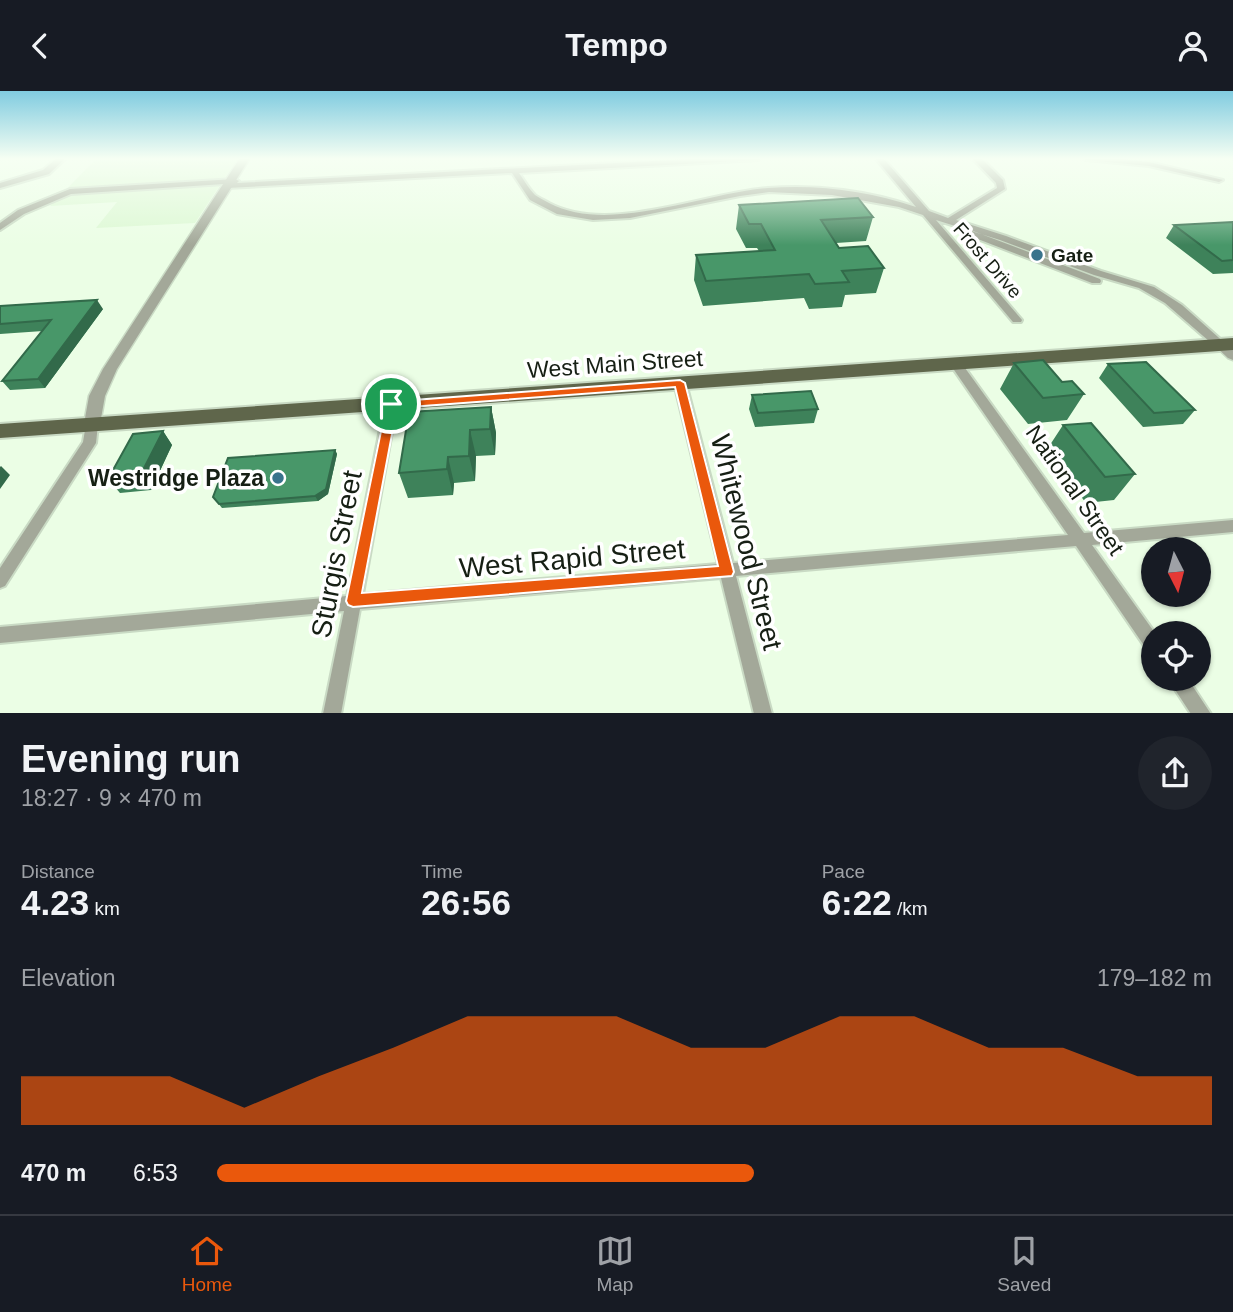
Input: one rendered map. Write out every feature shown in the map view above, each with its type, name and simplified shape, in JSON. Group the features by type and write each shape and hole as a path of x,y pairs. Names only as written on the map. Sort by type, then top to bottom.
{"main road":[{"name":"West Main Street","path":"0,431 956,364 1229,348"}],"street":[{"path":"0,227 21,212 70,192 158,187"},
{"path":"0,581 89,443 97,396 110,369 226,187"},
{"path":"524,187 556,211 579,216 631,216 722,195 783,189 862,196 925,212 1035,260 1086,278 1143,292 1175,307 1229,348"},
{"name":"Frost Drive","path":"904,187 1017,320"},
{"path":"948,221 1000,187"},
{"name":"National Street","path":"956,364 1141,627"},
{"name":"Whitewood Street","path":"680,383 763,713"},
{"name":"Sturgis Street","path":"332,713 391,404"},
{"name":"West Rapid Street","path":"0,635 353,601 727,572 1233,526"},
{"path":"1186,691 1202,713"}],"shaded area":[{"path":"69,187 219,187 195,223 96,228 117,202 50,206"}],"building":[{"path":"858,198 873,217 821,220 839,248 868,246 884,268 842,271 849,282 815,284 809,274 706,281 696,255 775,250 761,224 749,224 739,205"},
{"path":"1233,222 1233,260 1222,261 1174,225"},
{"path":"97,300 38,379 2,381 51,320 0,324 0,306"},
{"path":"1043,360 1062,382 1072,381 1084,394 1043,398 1014,363"},
{"path":"1146,362 1195,410 1154,413 1108,364"},
{"path":"811,391 818,409 758,413 752,395"},
{"path":"491,407 490,429 470,430 469,456 448,457 447,469 399,473 409,412"},
{"path":"1091,423 1135,474 1105,477 1063,425"},
{"path":"163,431 140,476 108,479 133,434"},
{"name":"Westridge Plaza","path":"335,450 326,489 315,496 219,504 213,497 228,458"}],"place":[{"name":"Gate","path":"1037,255"},
{"name":"Westridge Plaza","path":"278,478"}],"route":[{"path":"680,383 727,572 353,601 391,404 680,383"}]}
